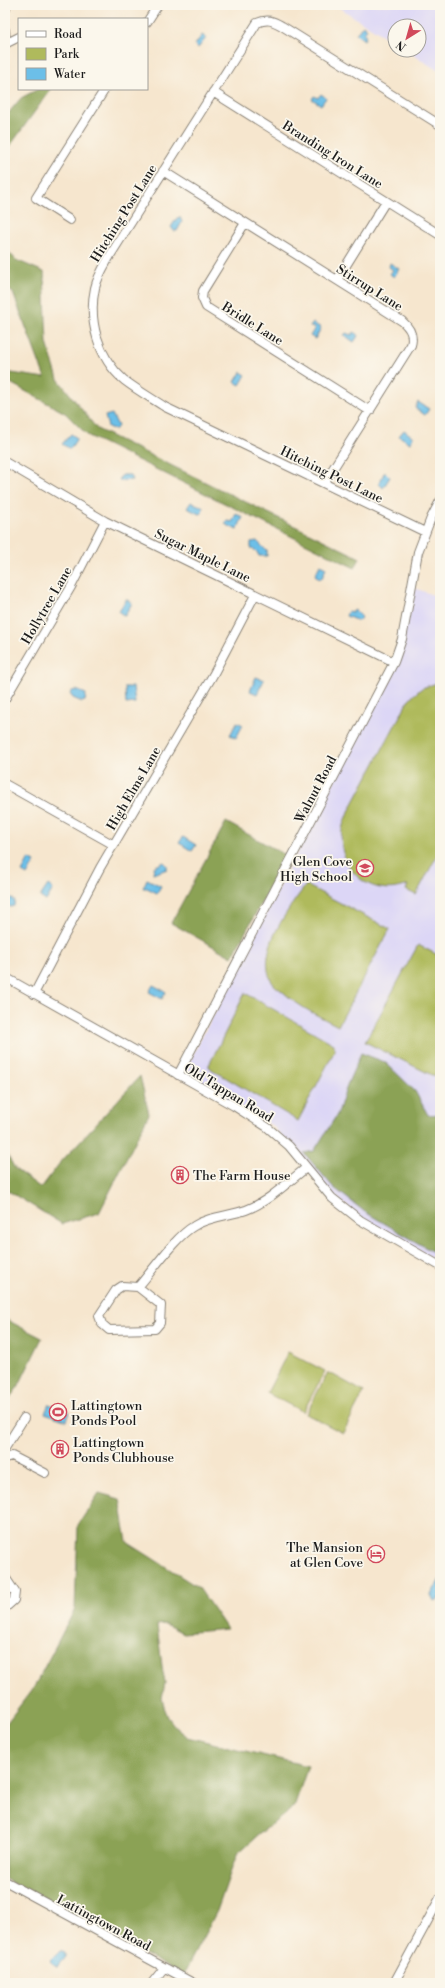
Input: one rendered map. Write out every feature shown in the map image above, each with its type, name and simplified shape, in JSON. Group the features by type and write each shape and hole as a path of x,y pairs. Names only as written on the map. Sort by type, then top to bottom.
{"street":[{"path":"5,10 6,5"},
{"path":"148,20 158,5"},
{"name":"Hitching Post Lane","path":"425,532 165,407 123,379 104,354 98,341 93,320 96,287 101,271 254,26 265,20 272,21 282,26 440,125"},
{"path":"5,30 6,43 18,37"},
{"path":"70,220 36,198 104,90"},
{"name":"Branding Iron Lane","path":"213,92 440,235"},
{"name":"Stirrup Lane","path":"164,171 402,321 408,326 413,335 411,345 324,483"},
{"path":"337,280 386,201"},
{"name":"Bridle Lane","path":"246,223 203,291 202,298 206,307 370,411"},
{"name":"Sugar Maple Lane","path":"5,462 105,521 394,662"},
{"name":"Walnut Road","path":"178,1075 394,662 402,639 418,552 425,532 440,501"},
{"name":"Hollytree Lane","path":"5,699 70,587 105,521"},
{"name":"High Elms Lane","path":"34,994 114,845 213,675 256,595"},
{"path":"5,784 114,845"},
{"name":"Old Tappan Road","path":"5,977 234,1106 267,1127 289,1146 332,1198 360,1220 440,1266"},
{"path":"138,1287 179,1238 193,1226 208,1219 246,1210 258,1205 306,1168"},
{"path":"122,1286 138,1287 161,1305 160,1323 155,1329 109,1330 102,1324 99,1316 116,1290 122,1286"},
{"path":"5,1448 24,1418"},
{"path":"5,1458 12,1456 45,1473"},
{"path":"5,1576 15,1592 14,1600 5,1608"},
{"name":"Lattingtown Road","path":"5,1881 193,1983"},
{"path":"394,1983 440,1898"},
{"path":"152,1983 164,1968"}],"shaded area":[{"path":"335,5 440,5 440,72 418,58 427,58 427,18 387,18 387,38"},
{"name":"Glen Cove High School","path":"415,588 440,598 440,1263 361,1217 328,1191 273,1126 183,1074 395,663"}],"green space":[{"path":"36,90 50,90 5,153 5,117 21,98"},
{"path":"5,248 16,260 44,272 47,343 58,379 97,429 360,558 355,568 87,435 65,413 5,380 5,372 45,378 13,293 5,287"},
{"path":"440,682 440,850 416,895 406,890 408,885 392,889 377,887 364,882 354,873 346,861 342,847 342,832 346,817 409,699 422,688"},
{"path":"226,822 287,856 232,957 171,923"},
{"path":"306,885 390,929 338,1026 290,998 272,982 268,970 268,957 276,931 283,918"},
{"path":"418,945 440,956 440,1079 365,1042"},
{"path":"245,993 334,1044 335,1050 298,1121 208,1067"},
{"path":"361,1053 385,1062 415,1091 428,1115 440,1114 440,1256 365,1212 333,1187 304,1153 314,1151 338,1113 347,1085"},
{"path":"140,1076 149,1114 99,1213 62,1224 5,1189 5,1150 15,1169 41,1188 59,1164"},
{"path":"5,1319 42,1338 18,1387 5,1404"},
{"path":"288,1352 325,1371 303,1412 267,1393"},
{"path":"328,1372 364,1392 343,1433 306,1414"},
{"path":"99,1493 120,1499 127,1542 199,1588 227,1629 183,1633 165,1624 157,1625 165,1683 162,1698 168,1717 177,1729 187,1737 308,1766 294,1807 237,1854 217,1911 183,1975 5,1879 5,1725 34,1687 75,1609 78,1525"}],"water":[{"path":"363,25 367,29 364,33 366,36 364,40 356,34"},
{"path":"202,35 206,38 198,48 195,45"},
{"path":"321,94 326,98 321,105 312,99 314,96 318,98"},
{"path":"180,217 182,222 177,231 174,231 171,227 177,218"},
{"path":"390,263 399,269 394,277 390,274 393,270 389,267"},
{"path":"313,323 321,328 315,339 310,336 315,328 310,327"},
{"path":"355,332 358,336 354,342 344,335 346,333 351,335"},
{"path":"241,372 246,375 240,385 235,382"},
{"path":"418,402 429,409 425,415 415,408"},
{"path":"112,414 118,426 115,430 108,427 105,416"},
{"path":"404,430 413,437 410,443 399,436"},
{"path":"71,434 77,438 70,449 62,444"},
{"path":"384,473 390,477 383,488 379,484"},
{"path":"123,475 130,475 132,480 119,481 120,477"},
{"path":"191,502 203,507 202,513 199,514 187,508"},
{"path":"236,514 243,517 237,530 225,524 227,521 232,522"},
{"path":"257,541 267,551 267,556 259,556 257,552 251,548 251,542"},
{"path":"320,565 326,568 322,578 319,579 315,575"},
{"path":"126,599 132,603 125,616 119,612"},
{"path":"355,610 362,617 358,621 346,616 348,611 352,612"},
{"path":"256,677 264,680 257,694 250,691"},
{"path":"125,687 133,687 135,703 126,704"},
{"path":"76,690 86,694 85,701 82,702 73,698 70,694 72,691"},
{"path":"237,722 243,725 236,738 230,735"},
{"path":"183,837 196,845 192,851 179,843"},
{"path":"29,859 35,862 27,875 22,872"},
{"path":"164,862 167,865 167,869 153,873 154,867"},
{"path":"147,879 161,886 157,893 147,888 143,888"},
{"path":"48,885 53,889 46,901 40,897"},
{"path":"5,893 15,901 14,906 10,907 5,902"},
{"path":"153,985 166,992 162,999 149,992"},
{"name":"Lattingtown Ponds Pool","path":"49,1404 70,1412 67,1421 45,1413"},
{"path":"440,1579 440,1598 434,1601 431,1595"},
{"path":"60,1951 63,1951 66,1957 57,1967 50,1961"}],"place":[{"name":"Glen Cove High School","path":"365,868"},
{"name":"The Farm House","path":"180,1175"},
{"name":"Lattingtown Ponds Pool","path":"58,1412"},
{"name":"Lattingtown Ponds Clubhouse","path":"60,1449"},
{"name":"The Mansion at Glen Cove","path":"376,1554"}]}
